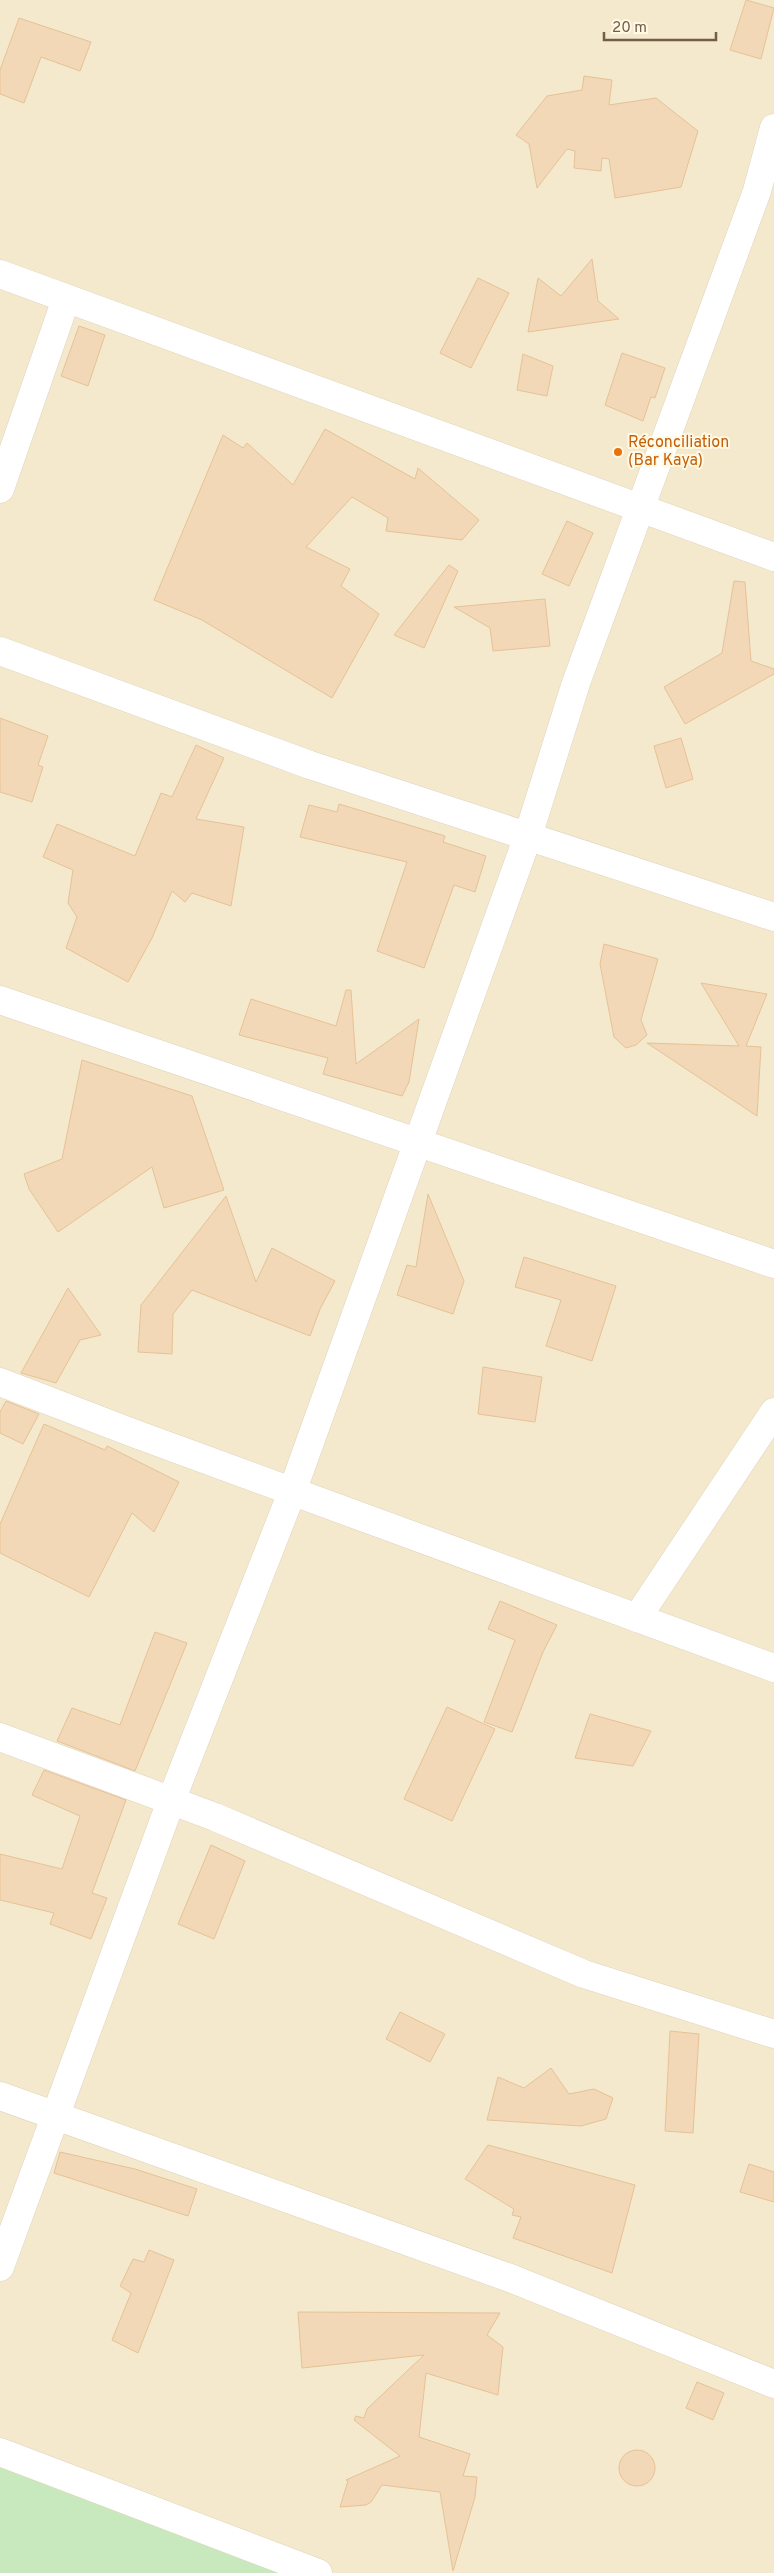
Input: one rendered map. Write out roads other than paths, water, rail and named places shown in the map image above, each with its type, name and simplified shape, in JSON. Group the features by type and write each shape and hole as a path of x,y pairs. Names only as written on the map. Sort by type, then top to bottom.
{"street":[{"path":"0,2267 171,1801 292,1492 419,1142 528,836 576,683 756,191 774,128"},
{"path":"0,274 774,557"},
{"path":"0,489 66,299"},
{"path":"0,651 310,765 774,917"},
{"path":"0,1000 774,1264"},
{"path":"0,1382 292,1492 774,1668"},
{"path":"637,1618 774,1412"},
{"path":"0,1738 215,1817 584,1974 774,2034"},
{"path":"0,2096 510,2278 774,2384"},
{"path":"0,2452 318,2573"}],"place":[{"name":"Réconciliation (Bar Kaya)","path":"618,452"}]}
